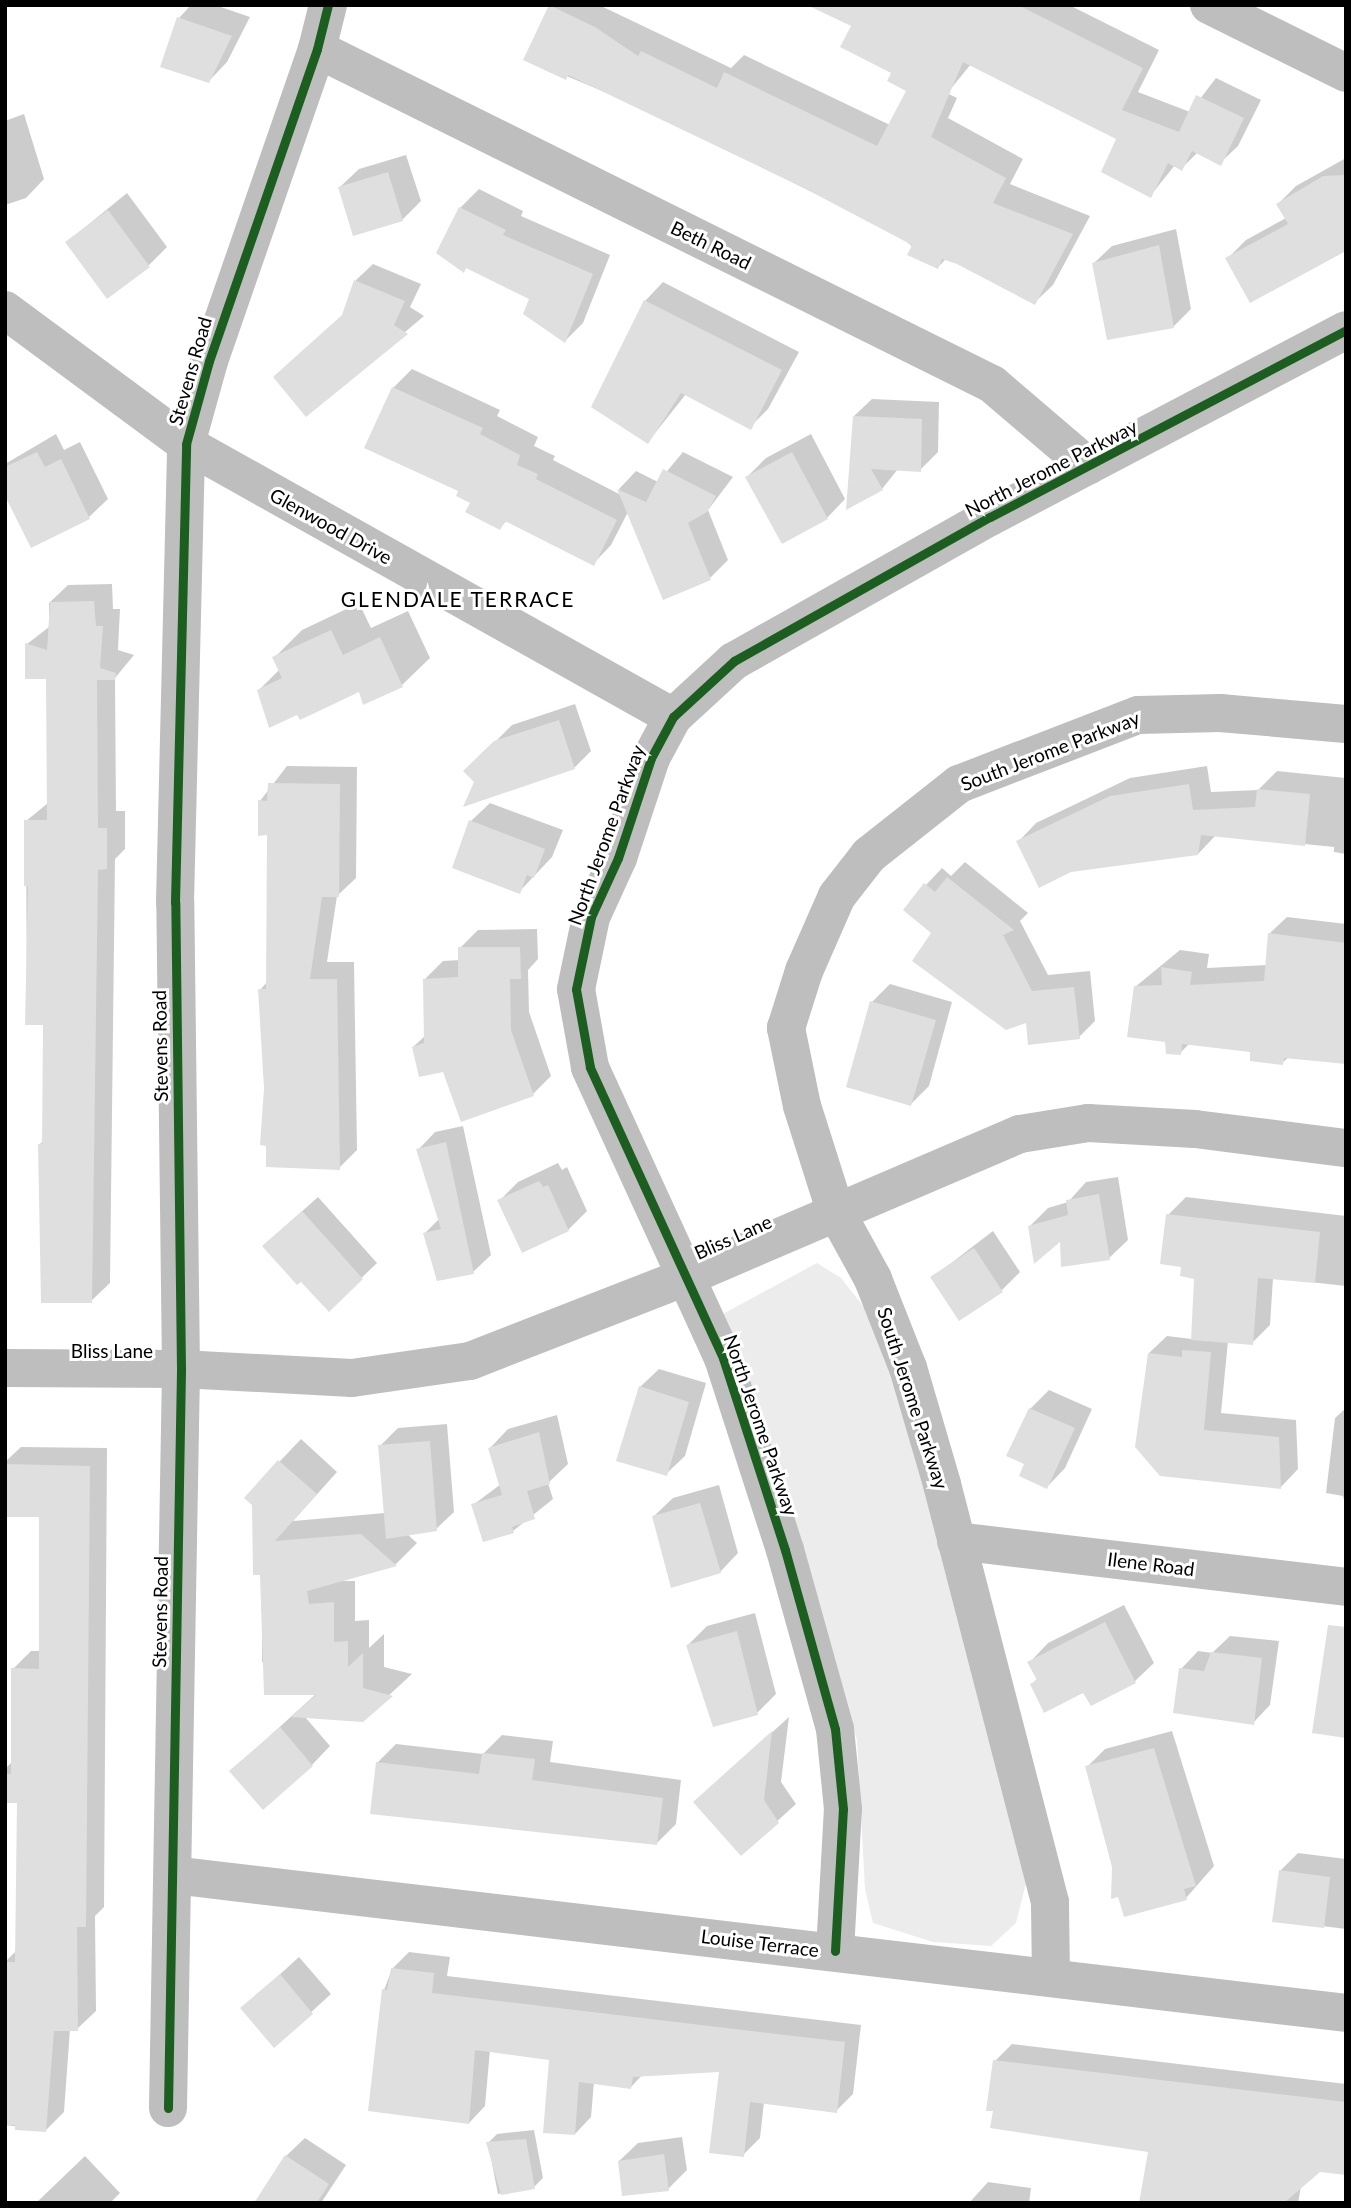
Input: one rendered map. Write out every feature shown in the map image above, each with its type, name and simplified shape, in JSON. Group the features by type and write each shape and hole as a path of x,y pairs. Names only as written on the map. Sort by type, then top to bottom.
{"street":[{"name":"Stevens Road","path":"167,2108 181,1369 175,902 187,444 208,361 317,49 328,5"},
{"path":"1209,5 1346,73"},
{"name":"Beth Road","path":"317,49 992,384 1088,466"},
{"name":"Glenwood Drive","path":"5,310 187,444 673,717"},
{"name":"North Jerome Parkway","path":"835,1951 843,1810 835,1729 785,1550 723,1357 590,1067 576,989 591,916 618,858 651,758 673,717 734,661 1088,466 1346,330"},
{"name":"South Jerome Parkway","path":"1051,1977 1050,1902 908,1368 873,1279 835,1210 802,1107 786,1028 804,971 837,896 869,855 959,784 1138,715 1220,713 1346,724"},
{"name":"Bliss Lane","path":"5,1368 181,1369 352,1378 470,1360 685,1277 835,1210 1020,1134 1088,1123 1195,1129 1346,1148"},
{"name":"Ilene Road","path":"956,1541 1346,1587"},
{"name":"Louise Terrace","path":"173,1875 1346,2013"}],"shaded area":[{"path":"817,1263 841,1278 879,1326 949,1566 1026,1883 1016,1923 991,1946 933,1942 873,1923 865,1889 857,1740 778,1467 721,1315"}],"building":[{"path":"549,5 595,27 638,56 641,51 717,88 724,72 877,146 906,91 887,81 891,73 840,47 851,26 807,5 1018,5 1143,68 1122,110 1179,132 1196,95 1244,118 1221,166 1192,151 1182,171 1168,163 1151,198 1101,172 1116,139 963,62 931,137 1006,178 993,203 1073,234 1035,305 957,264 942,259 938,269 907,255 912,245 804,188 568,75 566,80 523,60"},
{"path":"177,17 232,36 209,83 160,67"},
{"path":"388,172 403,221 353,236 338,187"},
{"path":"1346,175 1346,251 1250,303 1225,258 1288,224 1276,204 1323,176"},
{"path":"459,207 506,230 503,235 593,274 565,343 523,314 529,299 466,268 464,273 436,253"},
{"path":"108,210 150,267 107,299 65,242"},
{"path":"1159,245 1174,328 1107,340 1092,263"},
{"path":"354,280 405,301 394,325 408,334 306,417 273,377 342,315"},
{"path":"644,300 782,370 751,430 681,393 648,444 591,407"},
{"path":"392,387 483,428 480,434 520,455 517,465 538,474 536,479 617,520 594,566 505,521 500,530 465,512 470,503 456,496 458,491 364,448"},
{"path":"853,416 922,419 921,472 871,469 883,490 846,510"},
{"path":"37,452 45,467 61,459 90,519 31,548 5,496 5,467"},
{"path":"792,452 828,519 782,544 745,477"},
{"path":"663,469 716,496 707,512 688,523 711,580 663,600 617,489 646,502"},
{"path":"94,601 96,626 103,626 100,668 116,673 115,680 97,680 98,828 107,828 107,869 98,870 92,1303 41,1303 38,1144 42,1144 43,1025 25,1025 28,886 24,886 24,820 47,820 46,679 25,679 25,643 47,650 50,602"},
{"path":"331,630 343,655 380,637 403,687 363,705 359,692 300,720 297,715 269,728 257,690 282,678 272,657"},
{"path":"559,720 575,769 463,807 474,782 463,771 494,741"},
{"path":"268,783 340,784 339,897 322,897 310,979 337,979 340,1170 266,1167 266,1146 260,1145 264,1088 258,989 266,989 267,835 258,836 258,800 267,801"},
{"path":"1189,784 1193,810 1255,807 1257,789 1310,794 1305,846 1201,835 1198,855 1071,872 1039,888 1016,841 1110,796"},
{"path":"469,820 545,849 534,878 527,875 520,894 452,868"},
{"path":"947,877 1014,930 1003,935 1032,991 1074,987 1080,1039 1028,1045 1026,1023 1006,1030 912,961 931,933 903,910 924,883 935,892"},
{"path":"1268,933 1346,943 1346,1064 1284,1058 1283,1065 1250,1061 1250,1052 1182,1044 1181,1055 1166,1054 1165,1042 1127,1037 1134,986 1162,985 1161,967 1192,972 1190,985 1264,981"},
{"path":"458,947 520,947 521,979 510,979 511,1030 534,1096 461,1122 443,1072 419,1077 412,1047 424,1043 423,979 458,977"},
{"path":"870,1001 936,1020 911,1106 846,1087"},
{"path":"446,1142 474,1274 437,1281 423,1233 441,1229 416,1149"},
{"path":"539,1181 543,1187 548,1185 569,1231 522,1253 497,1200"},
{"path":"1099,1194 1110,1260 1061,1267 1060,1242 1034,1264 1028,1226 1068,1215 1066,1200"},
{"path":"302,1211 363,1279 329,1312 301,1282 297,1285 262,1246"},
{"path":"1166,1214 1320,1232 1315,1283 1258,1278 1253,1345 1191,1340 1194,1279 1180,1276 1181,1267 1160,1264"},
{"path":"974,1248 1003,1292 959,1321 930,1277"},
{"path":"1182,1350 1211,1352 1204,1430 1279,1437 1281,1489 1160,1476 1135,1447 1148,1353 1182,1357"},
{"path":"639,1386 689,1402 667,1476 616,1461"},
{"path":"1029,1408 1075,1428 1047,1489 1019,1476 1024,1464 1006,1456"},
{"path":"539,1432 550,1484 527,1491 535,1519 512,1527 514,1533 483,1542 471,1504 502,1495 488,1448"},
{"path":"430,1441 437,1531 386,1539 378,1445"},
{"path":"278,1460 317,1494 275,1541 361,1534 397,1566 307,1591 309,1604 334,1602 334,1642 348,1641 348,1667 363,1653 363,1688 393,1696 363,1722 290,1717 316,1695 264,1695 260,1575 253,1575 252,1505 244,1498"},
{"path":"5,1464 90,1466 86,1927 77,1927 78,2031 54,2031 46,2132 15,2130 15,2125 5,2125 5,1962 15,1962 17,1803 5,1803 5,1774 11,1774 11,1668 39,1669 39,1517 5,1517"},
{"path":"700,1503 721,1573 671,1588 652,1516"},
{"path":"1105,1622 1136,1683 1091,1706 1083,1693 1044,1713 1030,1684 1037,1680 1027,1662"},
{"path":"1328,1625 1346,1627 1346,1738 1312,1733"},
{"path":"737,1631 758,1715 713,1727 686,1645"},
{"path":"1211,1652 1262,1658 1254,1725 1173,1713 1179,1668 1204,1671"},
{"path":"280,1727 313,1766 263,1810 229,1771"},
{"path":"772,1731 764,1800 779,1823 741,1856 693,1802"},
{"path":"1154,1748 1196,1886 1184,1889 1187,1900 1124,1917 1118,1897 1111,1899 1112,1867 1085,1766"},
{"path":"482,1753 535,1759 532,1780 663,1798 657,1845 370,1814 376,1762 479,1774"},
{"path":"1279,1870 1330,1877 1324,1928 1272,1922"},
{"path":"391,1968 434,1973 432,1993 845,2042 837,2113 750,2102 744,2157 709,2153 719,2072 633,2077 631,2089 579,2082 575,2135 543,2133 549,2060 475,2050 469,2124 368,2111 382,1989 387,1990"},
{"path":"280,1974 313,2014 274,2048 240,2008"},
{"path":"993,2060 1346,2102 1346,2175 1320,2172 1284,2203 1139,2203 1148,2152 990,2128 993,2111 986,2111"},
{"path":"526,2139 535,2189 501,2195 486,2142"},
{"path":"664,2154 669,2191 622,2196 618,2161"},
{"path":"285,2155 329,2184 317,2203 254,2203"}],"cycle path":[{"path":"168,2108 181,1369 175,902 186,444 209,361 317,49 328,5"},
{"path":"835,1951 843,1809 835,1729 785,1550 723,1358 590,1067 576,989 591,917 618,858 651,758 673,717 734,661 990,517 1346,330"}],"district":[{"name":"GLENDALE TERRACE","path":"458,599"}]}
